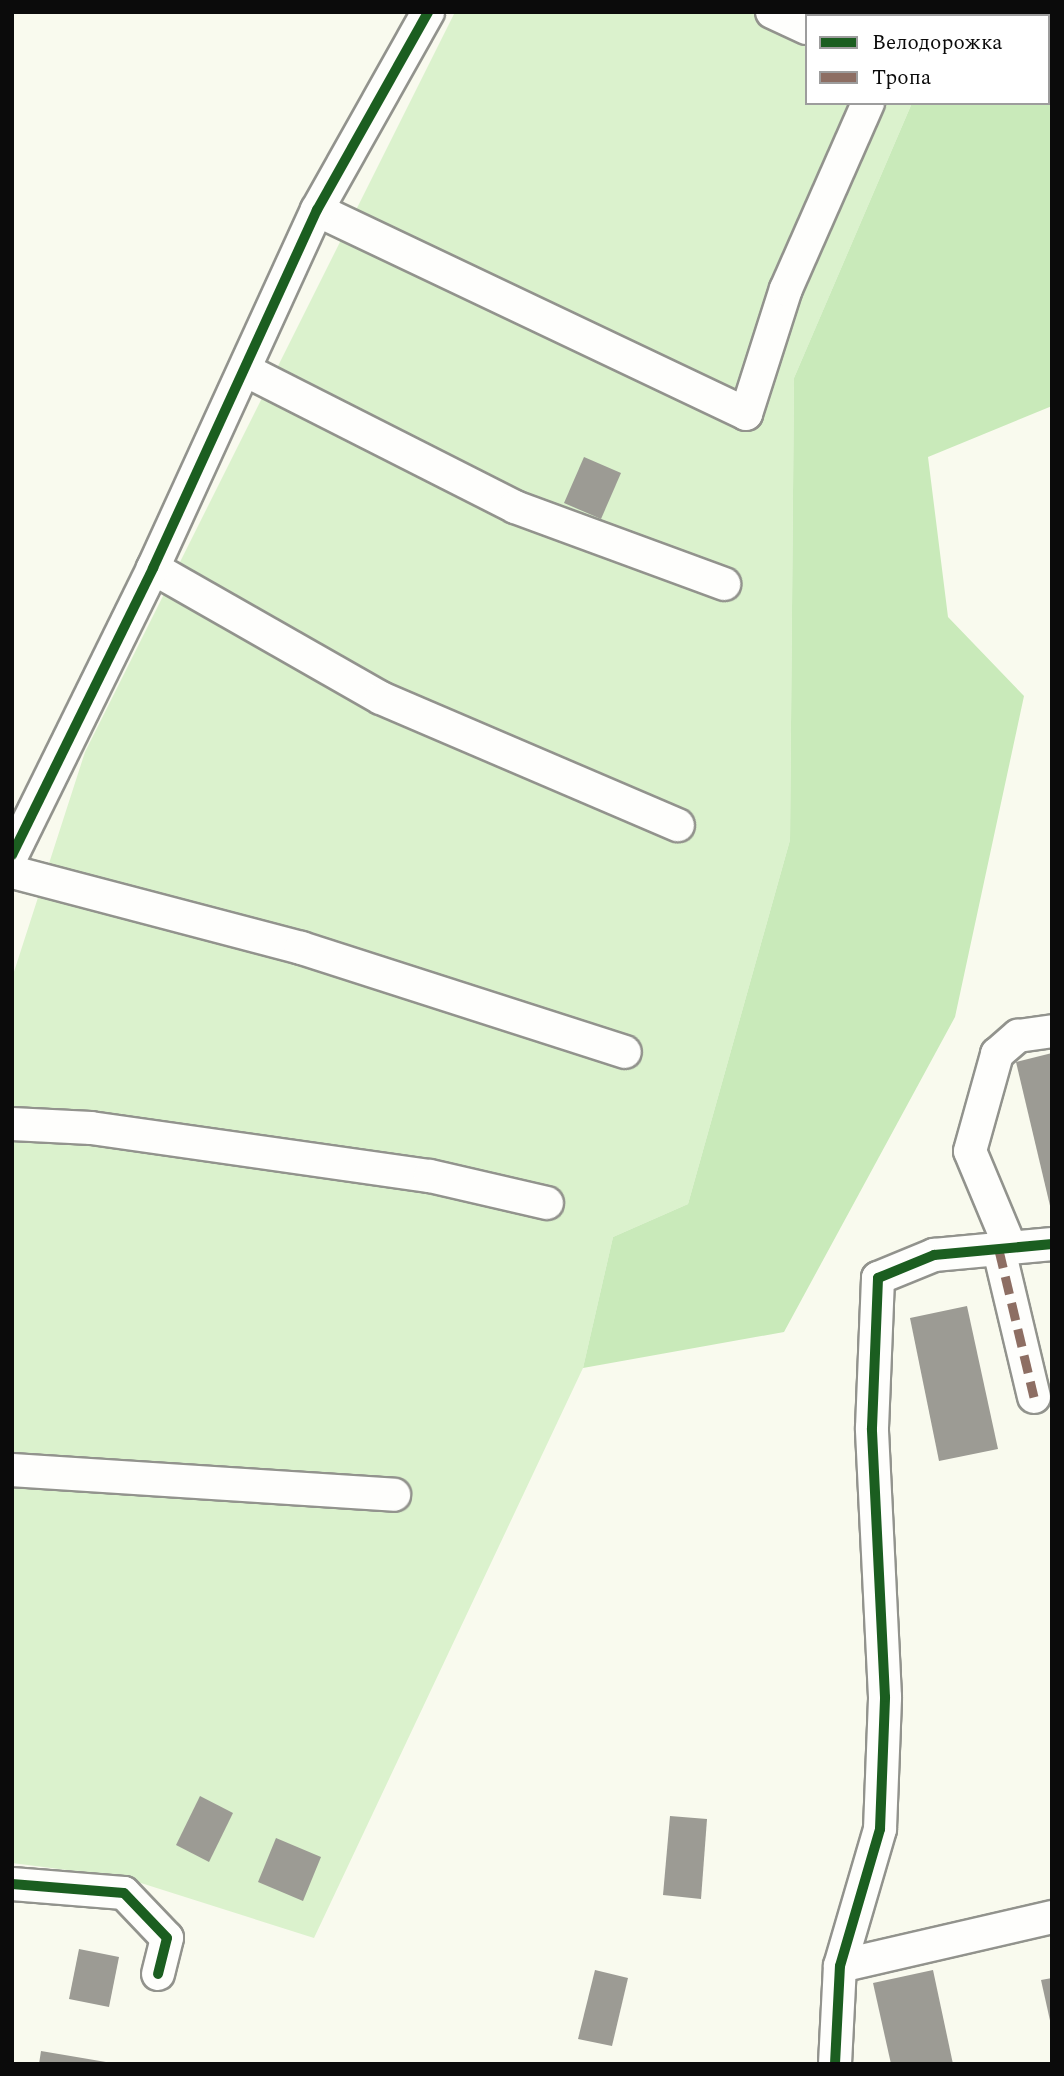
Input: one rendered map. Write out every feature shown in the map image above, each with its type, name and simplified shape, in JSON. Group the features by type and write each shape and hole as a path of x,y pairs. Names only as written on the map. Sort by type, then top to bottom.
{"street":[{"path":"12,855 153,568 317,210 428,12"},
{"path":"772,12 805,28"},
{"path":"317,210 746,414 786,289 867,105"},
{"path":"245,370 515,507 724,584"},
{"path":"153,568 381,698 678,825"},
{"path":"12,872 301,948 625,1052"},
{"path":"1034,1397 1005,1250 970,1151 997,1054 1018,1036 1052,1031"},
{"path":"12,1124 91,1128 430,1176 547,1203"},
{"path":"835,2064 840,1966 880,1829 885,1697 872,1428 878,1278 934,1255 1052,1244"},
{"path":"12,1470 394,1495"},
{"path":"12,1884 124,1893 167,1938 158,1974"},
{"path":"840,1966 1052,1917"}],"green space":[{"path":"455,12 1014,12 805,14 805,105 911,105 794,378 790,840 688,1204 613,1237 583,1368 314,1938 122,1877 12,1863 12,978 85,752"},
{"path":"1052,12 1052,406 928,457 948,617 1024,696 955,1017 784,1332 583,1368 613,1237 688,1204 790,840 794,378 911,105 1050,105 1050,14 1012,14"}],"building":[{"path":"584,457 621,473 601,519 564,503"},
{"path":"1052,1053 1052,1210 1051,1210 1016,1062"},
{"path":"967,1306 998,1449 939,1461 910,1318"},
{"path":"200,1796 233,1813 209,1862 176,1845"},
{"path":"670,1816 707,1819 701,1899 663,1895"},
{"path":"276,1838 321,1857 303,1901 258,1882"},
{"path":"79,1949 119,1957 109,2007 69,1999"},
{"path":"595,1970 628,1978 612,2046 578,2039"},
{"path":"933,1970 953,2064 891,2064 873,1983"},
{"path":"1052,1978 1052,2025 1051,2025 1041,1980"},
{"path":"41,2051 106,2062 106,2064 39,2064"}],"marked path":[{"path":"999,1250 1034,1397"}],"cycle path":[{"path":"12,855 153,568 317,210 428,12"},
{"path":"835,2064 840,1966 880,1829 885,1697 872,1428 878,1278 934,1255 1052,1244"},
{"path":"12,1884 124,1893 167,1938 158,1974"}]}
